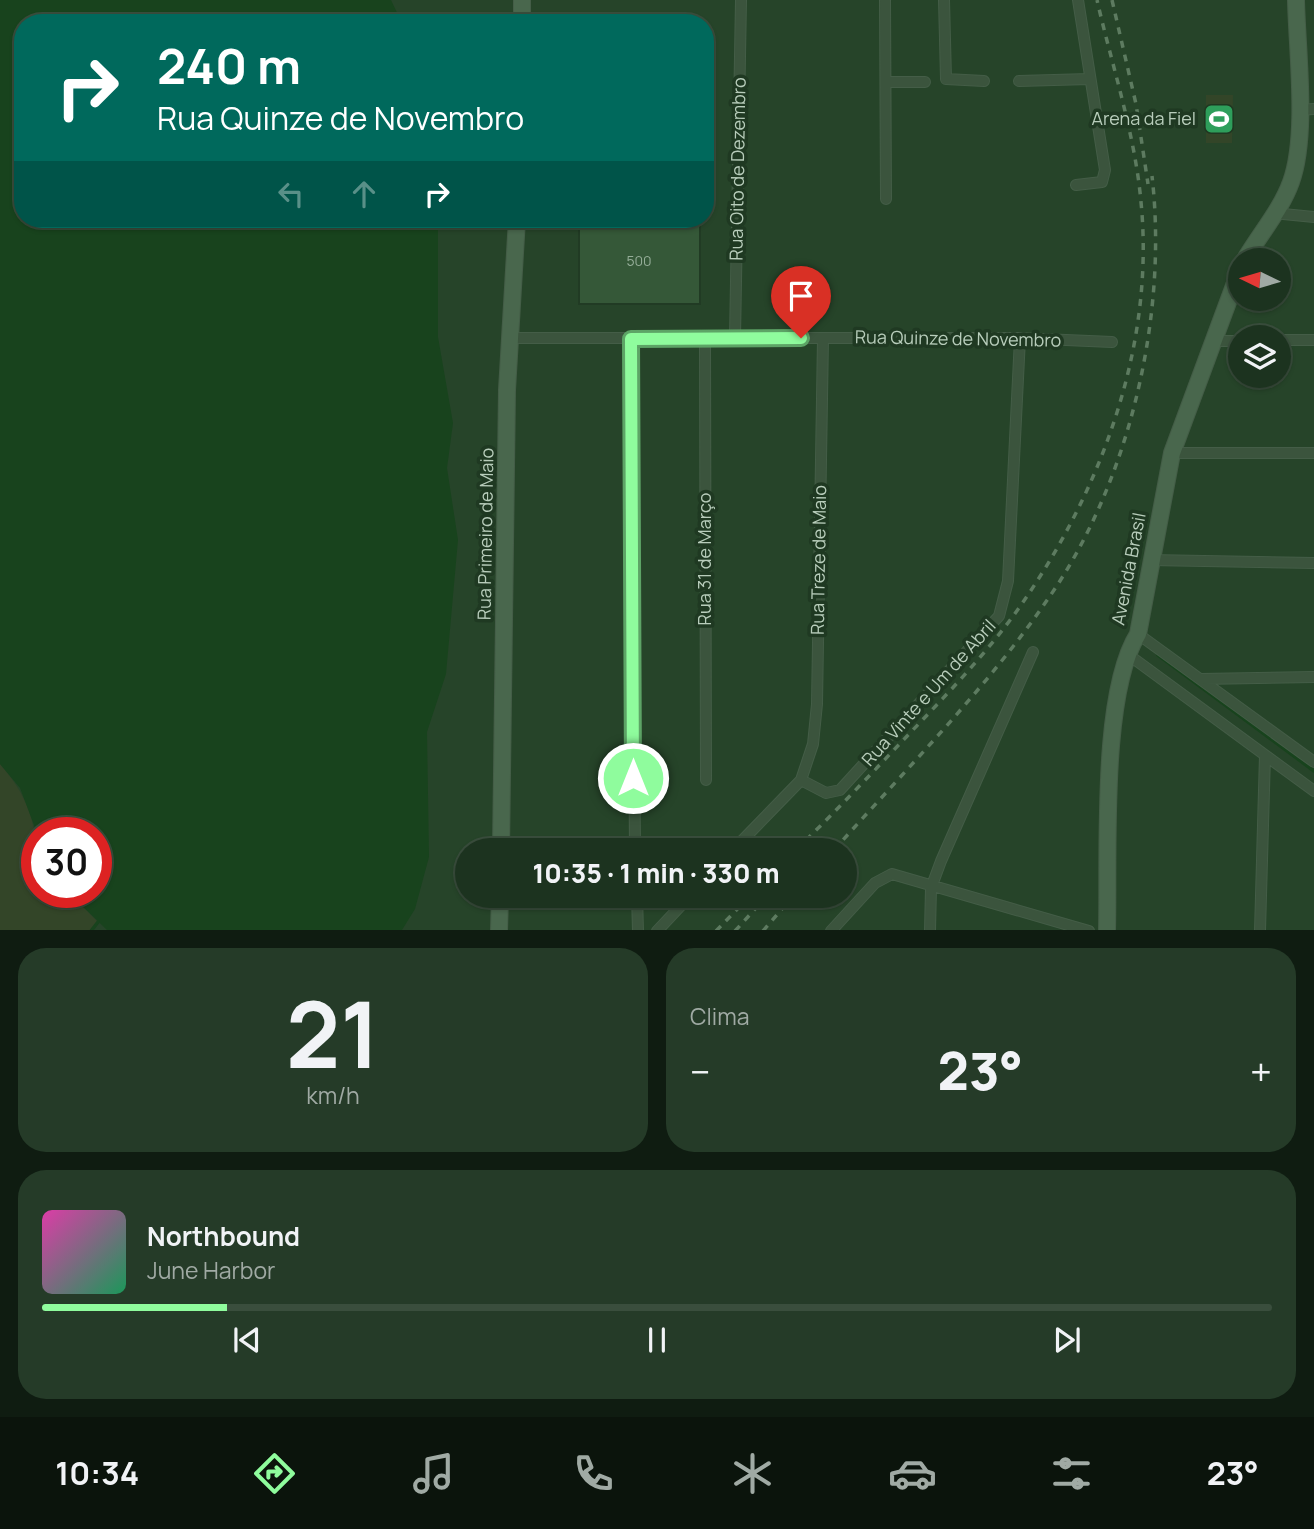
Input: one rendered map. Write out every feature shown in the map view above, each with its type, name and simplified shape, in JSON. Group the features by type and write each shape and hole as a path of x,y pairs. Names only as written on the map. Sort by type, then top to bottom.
{"street":[{"name":"Rua Oito de Dezembro","path":"735,338 741,0"},
{"path":"885,0 886,199"},
{"path":"944,0 946,79 984,80"},
{"path":"1076,185 1098,184 1105,178 1078,0"},
{"path":"1252,248 1287,193 1307,109 1296,0"},
{"path":"1019,81 1089,79"},
{"path":"886,82 925,82"},
{"path":"1273,213 1314,217"},
{"name":"Rua Primeiro de Maio","path":"501,838 509,338 516,228"},
{"name":"Avenida Brasil","path":"1107,930 1113,730 1126,653 1138,634 1172,453 1228,301"},
{"name":"Rua Quinze de Novembro","path":"509,338 1020,338 1112,342"},
{"name":"Rua Treze de Maio","path":"801,780 813,744 817,704 823,338"},
{"name":"Rua Vinte e Um de Abril","path":"801,780 826,793 840,790 999,616 1008,581 1020,338"},
{"path":"631,339 635,838"},
{"name":"Rua 31 de Março","path":"705,339 706,780"},
{"path":"1291,341 1314,340"},
{"path":"1213,341 1228,341"},
{"path":"1172,453 1314,453"},
{"path":"1150,560 1314,563"},
{"path":"1138,634 1314,762"},
{"path":"930,930 932,888 1033,652"},
{"path":"1126,653 1314,791"},
{"path":"1201,679 1314,677"},
{"path":"1260,930 1265,755"},
{"path":"745,838 801,780"},
{"path":"831,930 887,875 895,874 932,888 1089,930"},
{"path":"499,930 500,908"},
{"path":"637,908 638,930"},
{"path":"657,930 678,908"}],"shaded area":[{"path":"0,0 391,0 398,14 14,14 14,228 438,228 438,337 453,423 447,468 458,540 446,674 427,732 429,857 415,909 402,930 107,930 84,908 112,908 112,817 31,817 20,788 0,764"},
{"name":"Arena da Fiel","path":"1206,95 1233,95 1232,143 1206,143"},
{"path":"0,764 22,795 31,817 21,817 21,908 84,908 98,922 91,930 0,930"}],"building":[{"path":"579,228 700,228 700,304 579,304"}],"waterway":[{"path":"1158,655 1314,771"},
{"path":"92,930 98,922"}],"railway":[{"path":"808,838 954,687 1009,622 1050,560 1076,513 1117,414 1131,362 1140,309 1143,256 1141,202 1128,126 1097,0"},
{"path":"1112,0 1136,104 1148,184"},
{"path":"845,838 946,726 1026,630 1078,550 1102,501 1122,449 1137,395 1148,339 1154,284 1152,176"},
{"path":"717,930 738,908"},
{"path":"736,930 756,908"},
{"path":"764,930 783,908"}],"place":[{"name":"Arena da Fiel","path":"1219,119"}],"route":[{"path":"633,778 631,339 801,338"}]}
